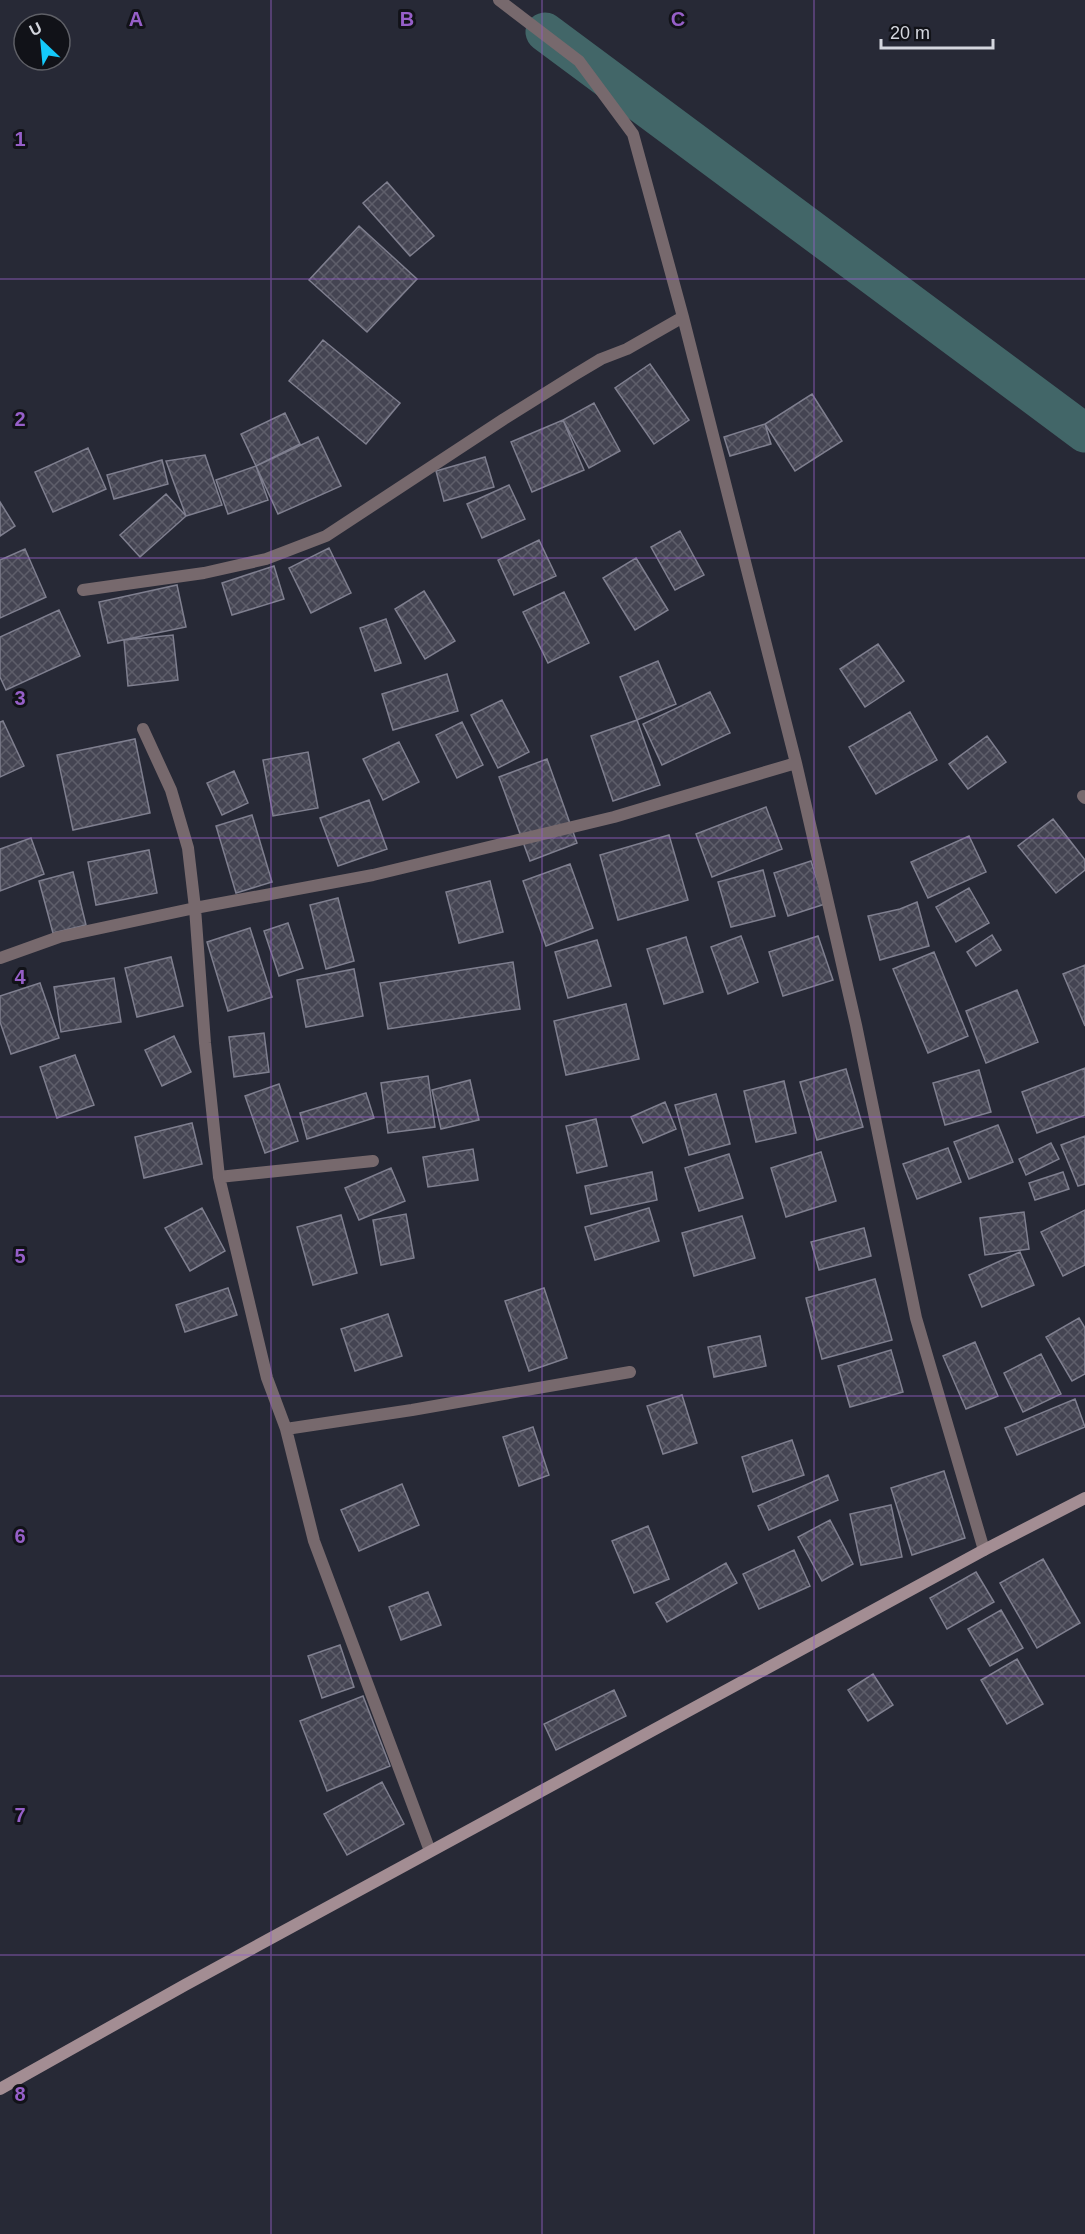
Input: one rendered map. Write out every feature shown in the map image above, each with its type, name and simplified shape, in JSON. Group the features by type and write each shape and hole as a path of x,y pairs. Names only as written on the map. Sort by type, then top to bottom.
{"street":[{"path":"499,0 579,61 633,134 683,317 796,763 856,1025 916,1318 984,1550"},
{"path":"83,591 204,573 266,559 326,536 540,396 602,359 627,350 683,317"},
{"path":"143,729 171,790 188,848 219,1177 267,1378 286,1429 314,1541 430,1851"},
{"path":"0,958 59,937 195,908 373,875 603,820 796,763"},
{"path":"219,1177 373,1161"},
{"path":"286,1429 412,1410 630,1372"},
{"path":"0,2089 430,1851 984,1550 1085,1498"}],"building":[{"path":"387,182 434,236 410,256 363,203"},
{"path":"359,226 417,279 367,332 309,280"},
{"path":"323,340 400,403 366,444 289,381"},
{"path":"650,364 689,420 654,444 615,388"},
{"path":"812,394 842,441 795,471 765,424"},
{"path":"594,403 620,451 589,468 563,420"},
{"path":"285,413 300,444 256,466 241,434"},
{"path":"563,420 584,470 532,492 511,442"},
{"path":"765,424 771,444 730,456 724,437"},
{"path":"318,437 341,486 278,514 256,466"},
{"path":"88,448 106,489 53,512 35,472"},
{"path":"205,455 222,505 186,516 166,461"},
{"path":"485,457 494,487 444,501 436,471"},
{"path":"162,460 168,484 114,499 107,475"},
{"path":"256,466 268,500 228,514 216,480"},
{"path":"509,485 525,519 482,538 467,504"},
{"path":"166,494 186,516 140,557 120,535"},
{"path":"0,502 15,526 0,536"},
{"path":"680,531 704,575 675,590 651,547"},
{"path":"539,540 556,576 514,595 498,560"},
{"path":"329,548 351,593 311,613 289,568"},
{"path":"25,549 46,597 0,618 0,560"},
{"path":"636,558 668,610 635,630 603,578"},
{"path":"274,566 284,599 232,615 222,583"},
{"path":"177,585 186,627 108,643 99,602"},
{"path":"424,591 455,641 425,659 395,609"},
{"path":"564,592 589,643 548,663 523,612"},
{"path":"59,610 80,656 6,690 0,677 0,637"},
{"path":"386,619 401,663 375,671 360,628"},
{"path":"173,635 178,680 128,686 124,640"},
{"path":"878,644 904,681 865,707 840,669"},
{"path":"658,661 676,704 637,720 620,677"},
{"path":"447,674 458,711 393,730 382,694"},
{"path":"710,692 730,733 662,765 643,724"},
{"path":"502,700 529,752 498,768 471,715"},
{"path":"910,712 937,760 876,794 849,747"},
{"path":"637,720 660,785 613,801 591,736"},
{"path":"3,721 24,766 0,777 0,722"},
{"path":"462,722 483,765 457,778 436,735"},
{"path":"987,736 1006,762 968,789 949,764"},
{"path":"135,739 150,813 73,830 57,755"},
{"path":"399,742 419,782 383,800 363,759"},
{"path":"308,752 318,808 273,816 263,760"},
{"path":"547,759 577,843 530,861 499,777"},
{"path":"234,771 248,803 222,815 207,783"},
{"path":"369,800 387,849 338,866 320,818"},
{"path":"766,807 782,849 712,877 696,834"},
{"path":"252,815 272,882 236,893 216,826"},
{"path":"1053,819 1085,860 1085,870 1056,893 1018,846"},
{"path":"669,835 688,900 618,920 600,855"},
{"path":"969,836 986,872 928,898 911,862"},
{"path":"31,838 44,874 0,891 0,849"},
{"path":"149,850 157,893 96,905 88,862"},
{"path":"811,861 825,904 788,916 774,873"},
{"path":"570,864 593,928 546,946 523,881"},
{"path":"763,870 775,916 731,927 718,882"},
{"path":"73,872 86,925 53,933 39,881"},
{"path":"490,881 503,932 459,943 446,892"},
{"path":"969,888 989,923 956,942 936,907"},
{"path":"338,898 354,961 326,969 310,905"},
{"path":"917,902 929,946 880,960 868,916 900,909"},
{"path":"288,923 303,968 279,976 264,931"},
{"path":"250,928 272,997 228,1011 207,942"},
{"path":"992,935 1001,950 976,966 967,952"},
{"path":"741,936 758,982 728,994 711,947"},
{"path":"818,936 833,980 783,996 769,952"},
{"path":"686,937 703,992 664,1004 647,949"},
{"path":"597,940 611,986 568,998 555,952"},
{"path":"934,952 968,1036 928,1053 893,969"},
{"path":"171,957 183,1006 137,1017 125,968"},
{"path":"513,962 520,1009 388,1029 380,983"},
{"path":"1085,965 1085,1026 1063,974"},
{"path":"354,969 363,1016 306,1027 297,980"},
{"path":"114,978 121,1022 61,1032 54,987"},
{"path":"40,983 59,1038 11,1054 0,1022 0,996"},
{"path":"1017,990 1038,1042 986,1063 966,1011"},
{"path":"626,1004 639,1059 566,1075 554,1021"},
{"path":"264,1033 269,1072 234,1077 229,1037"},
{"path":"174,1036 191,1072 162,1086 145,1050"},
{"path":"75,1055 94,1105 57,1118 40,1067"},
{"path":"1085,1068 1085,1115 1037,1133 1022,1092"},
{"path":"846,1069 863,1127 817,1140 800,1082"},
{"path":"979,1070 991,1112 945,1125 933,1083"},
{"path":"428,1076 435,1127 388,1133 381,1083"},
{"path":"470,1080 479,1120 441,1129 432,1090"},
{"path":"784,1081 796,1133 756,1142 744,1091"},
{"path":"279,1084 298,1141 265,1153 245,1096"},
{"path":"366,1093 374,1118 307,1139 300,1113"},
{"path":"716,1094 730,1144 689,1155 675,1105"},
{"path":"665,1102 676,1129 643,1143 631,1117"},
{"path":"596,1119 607,1166 577,1173 566,1126"},
{"path":"192,1123 202,1164 144,1178 135,1137"},
{"path":"998,1125 1013,1162 969,1179 954,1142"},
{"path":"1085,1136 1085,1184 1078,1186 1061,1145"},
{"path":"1051,1143 1059,1159 1026,1175 1019,1159"},
{"path":"948,1148 961,1182 917,1199 903,1164"},
{"path":"473,1149 478,1180 428,1187 423,1157"},
{"path":"821,1152 836,1201 786,1217 771,1168"},
{"path":"729,1154 743,1198 699,1211 685,1168"},
{"path":"391,1168 405,1201 359,1220 345,1188"},
{"path":"652,1172 657,1200 591,1214 585,1186"},
{"path":"1063,1172 1069,1189 1035,1200 1029,1183"},
{"path":"202,1208 225,1251 190,1271 165,1228"},
{"path":"649,1208 659,1241 595,1260 585,1227"},
{"path":"1085,1210 1085,1265 1063,1276 1041,1232"},
{"path":"1024,1212 1029,1249 985,1255 980,1218"},
{"path":"406,1214 414,1258 381,1265 373,1220"},
{"path":"341,1215 357,1273 313,1285 297,1227"},
{"path":"742,1216 755,1258 694,1276 682,1233"},
{"path":"864,1228 871,1256 819,1270 811,1242"},
{"path":"1020,1252 1034,1285 982,1307 969,1275"},
{"path":"875,1279 892,1340 822,1359 806,1298"},
{"path":"228,1288 237,1315 185,1332 176,1305"},
{"path":"544,1288 567,1358 529,1371 505,1301"},
{"path":"388,1314 402,1356 355,1371 341,1329"},
{"path":"1079,1318 1085,1328 1085,1374 1072,1381 1046,1337"},
{"path":"760,1336 766,1366 714,1377 708,1347"},
{"path":"975,1342 998,1396 966,1409 943,1356"},
{"path":"891,1350 903,1392 850,1407 838,1366"},
{"path":"1041,1354 1061,1394 1023,1412 1004,1373"},
{"path":"682,1395 697,1443 663,1454 647,1406"},
{"path":"1075,1399 1085,1427 1017,1455 1005,1428"},
{"path":"533,1427 549,1475 519,1486 503,1437"},
{"path":"792,1440 804,1475 753,1492 742,1457"},
{"path":"944,1471 965,1538 912,1555 891,1488"},
{"path":"828,1475 838,1500 769,1530 758,1506"},
{"path":"402,1484 419,1525 359,1551 341,1510"},
{"path":"891,1505 902,1557 861,1565 850,1514"},
{"path":"830,1520 853,1564 822,1581 798,1537"},
{"path":"648,1526 669,1579 634,1593 612,1541"},
{"path":"794,1550 810,1586 759,1609 743,1574"},
{"path":"1043,1559 1080,1623 1037,1648 1000,1583"},
{"path":"726,1563 737,1583 667,1622 656,1603"},
{"path":"976,1572 994,1602 947,1629 930,1598"},
{"path":"428,1592 441,1625 401,1640 389,1607"},
{"path":"1001,1610 1023,1648 990,1666 968,1629"},
{"path":"340,1645 354,1687 322,1698 308,1656"},
{"path":"1017,1659 1043,1704 1007,1724 981,1680"},
{"path":"873,1674 893,1705 868,1721 848,1690"},
{"path":"614,1690 626,1716 556,1750 544,1724"},
{"path":"363,1696 390,1766 327,1791 300,1721"},
{"path":"382,1782 404,1824 347,1855 324,1814"}],"waterway":[{"path":"545,32 1085,433"}]}
